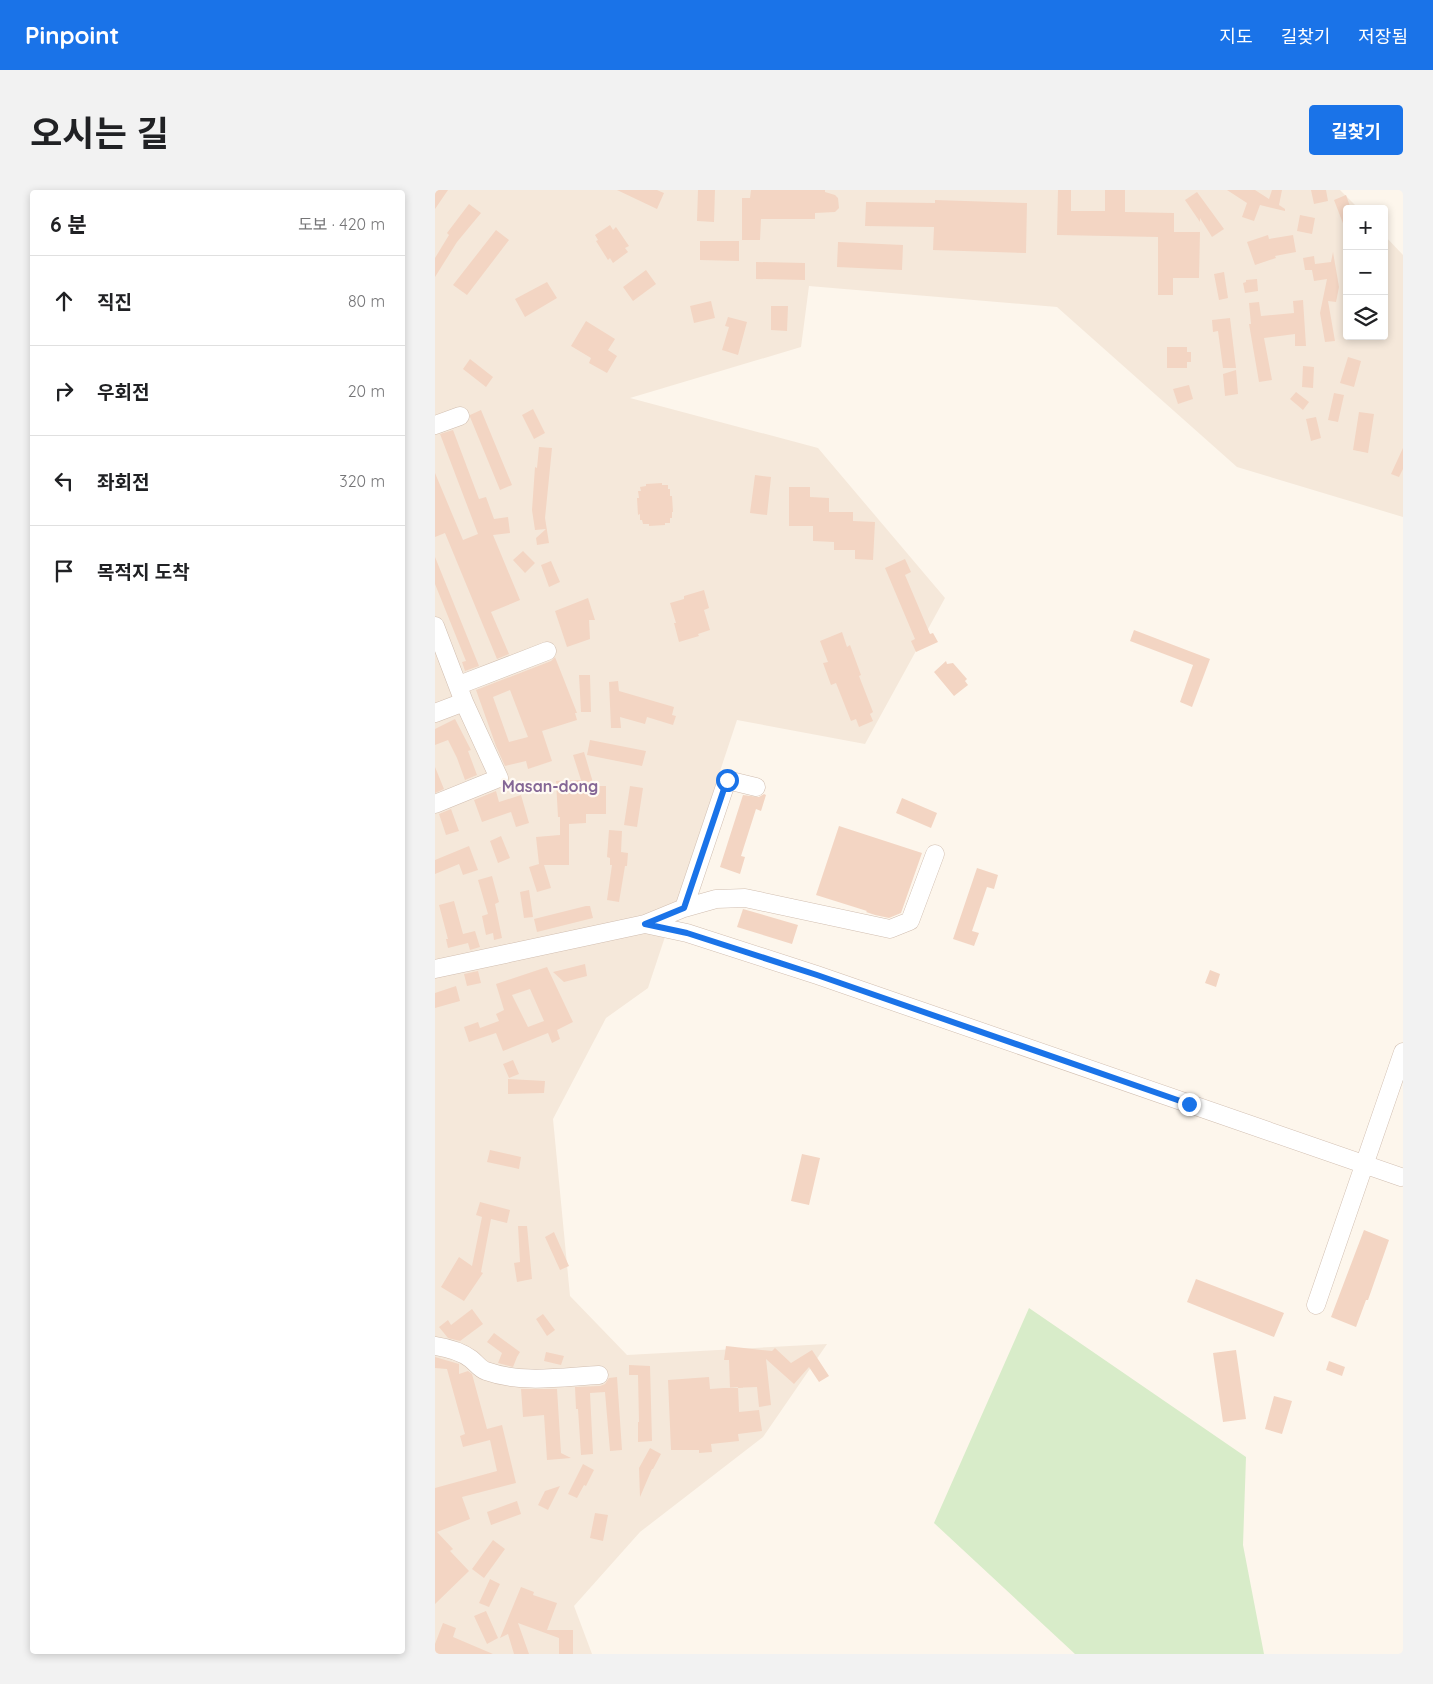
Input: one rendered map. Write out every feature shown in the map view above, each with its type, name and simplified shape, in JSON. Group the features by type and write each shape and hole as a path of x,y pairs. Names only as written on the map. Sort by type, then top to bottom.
{"street":[{"path":"435,425 460,416"},
{"path":"435,626 499,778 435,804"},
{"path":"435,713 462,693 547,651"},
{"path":"684,908 727,780 756,787"},
{"path":"435,970 645,924 684,908 716,899 745,898 890,929 910,921 935,854"},
{"path":"645,924 687,933 817,975 1401,1177"},
{"path":"1316,1305 1403,1052"},
{"path":"435,1346 451,1348 470,1359 484,1371 506,1376 530,1379 599,1375"}],"shaded area":[{"path":"435,190 1340,190 1355,205 1343,205 1343,340 1388,340 1388,239 1403,255 1403,517 1237,467 1057,307 809,286 801,347 630,398 818,448 945,598 865,744 737,720 648,988 606,1018 553,1119 570,1296 627,1355 827,1344 763,1437 640,1532 574,1606 592,1654 435,1654"}],"green space":[{"path":"1029,1308 1246,1457 1243,1545 1264,1654 1075,1654 934,1523"}],"building":[{"path":"435,190 448,190 435,209"},
{"path":"617,190 657,190 664,193 657,209"},
{"path":"698,190 715,190 714,222 697,221"},
{"path":"751,190 825,190 825,192 838,198 839,208 835,212 815,213 815,219 761,219 760,240 742,240 742,198 750,198"},
{"path":"1058,190 1071,190 1071,211 1105,211 1105,190 1125,190 1125,212 1174,213 1174,232 1200,232 1199,278 1173,278 1173,295 1158,295 1158,237 1057,235"},
{"path":"1227,190 1255,190 1269,199 1272,190 1282,190 1279,205 1285,211 1260,205 1254,221 1242,217 1247,203"},
{"path":"1311,190 1326,190 1328,201 1314,204"},
{"path":"1197,192 1224,229 1212,237 1200,218 1200,222 1185,200"},
{"path":"1346,195 1350,205 1343,205 1343,223 1334,200"},
{"path":"935,200 1027,203 1026,253 933,250 934,227 865,226 866,202 935,203"},
{"path":"469,204 481,213 457,242 435,277 435,258 449,235 447,233"},
{"path":"1300,215 1315,218 1312,234 1297,231"},
{"path":"610,225 613,230 616,227 629,246 625,248 628,252 613,263 610,258 608,260 596,241 598,240 595,235"},
{"path":"496,230 509,240 467,295 453,285"},
{"path":"1268,235 1269,239 1293,235 1296,252 1275,256 1276,258 1255,265 1247,242"},
{"path":"700,241 739,241 739,261 700,260"},
{"path":"838,242 903,245 902,270 837,267"},
{"path":"1333,252 1339,287 1336,302 1328,301 1335,341 1325,342 1320,313 1327,279 1314,281 1312,270 1305,270 1303,258 1314,256 1315,264 1331,262"},
{"path":"756,262 805,263 805,280 756,279"},
{"path":"646,270 656,284 633,301 623,287"},
{"path":"1224,272 1228,298 1219,300 1214,274"},
{"path":"1257,279 1258,291 1245,293 1243,283 1246,280"},
{"path":"547,282 557,298 525,317 515,299"},
{"path":"1303,300 1306,346 1295,346 1295,334 1264,338 1272,380 1259,382 1249,324 1251,324 1249,303 1259,302 1261,316 1294,313 1293,301"},
{"path":"711,301 715,318 694,323 690,306"},
{"path":"771,306 788,306 787,331 771,330"},
{"path":"728,317 747,322 738,355 722,350 729,327 725,326"},
{"path":"1230,318 1236,368 1223,368 1218,331 1213,332 1212,320"},
{"path":"586,321 615,339 608,350 617,356 607,373 589,363 591,358 571,346"},
{"path":"1167,347 1187,347 1187,352 1191,352 1191,362 1187,362 1187,368 1167,368"},
{"path":"1348,357 1361,361 1354,387 1340,383"},
{"path":"470,359 493,377 486,387 463,369"},
{"path":"1303,366 1314,367 1313,388 1302,387"},
{"path":"1236,370 1238,394 1225,396 1223,374"},
{"path":"1189,385 1193,399 1178,404 1173,389"},
{"path":"1296,392 1309,402 1303,410 1290,399"},
{"path":"1334,393 1344,395 1338,422 1328,420"},
{"path":"533,409 545,433 534,439 522,415"},
{"path":"481,410 512,485 500,490 470,417 470,415"},
{"path":"1359,412 1374,414 1368,453 1353,450"},
{"path":"1316,417 1321,438 1311,441 1306,419"},
{"path":"453,430 479,499 486,497 494,519 508,517 510,533 493,535 520,600 491,612 509,654 497,659 445,533 435,537 435,473 463,540 478,534 440,434"},
{"path":"539,447 552,448 545,518 549,543 537,545 536,538 546,529 535,530 532,510 535,467 537,468"},
{"path":"1403,448 1403,469 1399,477 1391,474"},
{"path":"755,475 771,477 767,515 750,513"},
{"path":"662,483 662,485 668,485 670,496 672,496 673,512 670,523 649,526 649,524 643,524 642,520 640,520 640,514 638,515 638,491 641,491 640,487 646,486 646,484"},
{"path":"789,487 810,487 810,497 829,498 829,512 853,512 853,521 875,522 873,560 855,559 855,550 834,550 834,542 813,541 813,526 789,526"},
{"path":"523,551 535,563 525,573 513,560"},
{"path":"435,557 479,666 465,671 462,662 466,661 435,584"},
{"path":"905,559 911,572 905,575 930,634 933,633 938,642 916,652 911,641 915,639 885,568"},
{"path":"551,561 560,582 549,587 541,565"},
{"path":"704,590 709,608 704,610 710,630 698,634 699,636 679,642 670,603 684,599 684,596"},
{"path":"588,598 595,620 589,620 590,639 567,647 555,611"},
{"path":"1134,630 1210,659 1192,707 1180,702 1193,665 1130,641"},
{"path":"842,632 847,647 850,645 861,675 859,676 873,712 870,714 873,721 859,727 856,719 851,721 836,683 831,685 823,663 828,662 820,641"},
{"path":"555,657 577,713 575,713 577,720 542,731 552,761 528,769 526,761 505,766 476,690 551,661","holes":["510,690 528,737 509,742 493,697"]},
{"path":"946,661 947,664 953,663 967,679 965,681 968,685 954,696 934,672"},
{"path":"579,675 590,675 591,712 581,712"},
{"path":"618,681 619,691 674,707 672,715 676,716 673,725 647,717 645,724 620,717 621,728 611,728 609,682"},
{"path":"455,719 471,750 468,751 477,775 465,780 448,740 435,745 435,729"},
{"path":"590,740 646,751 642,766 587,755"},
{"path":"584,752 594,786 606,786 606,814 586,814 586,823 569,824 569,865 544,865 551,888 537,892 529,867 539,864 536,837 560,835 556,781 581,780 573,755"},
{"path":"435,767 444,789 435,793"},
{"path":"630,786 643,788 637,827 624,825"},
{"path":"496,791 499,802 521,795 529,823 516,827 511,812 482,822 474,800"},
{"path":"764,794 766,795 761,811 756,809 741,856 745,857 740,874 720,867 743,795 759,797"},
{"path":"902,798 937,813 931,828 896,813"},
{"path":"451,809 459,831 446,835 439,814"},
{"path":"839,826 922,853 901,913 889,918 816,895"},
{"path":"609,830 622,831 621,852 628,853 619,902 607,900 612,865 610,865 610,858 607,857"},
{"path":"501,836 510,858 498,863 490,841"},
{"path":"469,846 478,870 463,875 459,864 435,874 435,860"},
{"path":"977,868 998,875 994,889 987,887 972,931 979,933 974,946 953,939"},
{"path":"492,876 499,902 495,904 502,938 494,940 493,933 486,935 482,916 488,914 478,880"},
{"path":"529,890 533,917 524,918 520,892"},
{"path":"454,901 463,934 475,931 480,947 470,950 468,943 448,948 446,939 448,939 439,905"},
{"path":"590,906 593,918 537,932 534,919"},
{"path":"743,909 798,925 792,944 737,927"},
{"path":"585,964 587,976 564,982 553,972"},
{"path":"547,967 573,1022 557,1030 560,1039 552,1043 548,1033 503,1051 496,1033 469,1042 464,1027 478,1022 480,1028 499,1021 496,1014 504,1010 496,984","holes":["530,989 544,1021 528,1027 512,995"]},
{"path":"1210,970 1220,974 1216,987 1205,983"},
{"path":"478,971 481,983 467,986 464,974"},
{"path":"456,986 460,1001 435,1008 435,993"},
{"path":"513,1060 519,1074 509,1078 503,1064"},
{"path":"508,1079 545,1081 544,1093 508,1094"},
{"path":"490,1150 521,1157 519,1169 487,1162"},
{"path":"802,1154 820,1158 809,1205 791,1201"},
{"path":"480,1202 510,1210 507,1223 491,1219 481,1272 483,1273 464,1301 441,1287 459,1257 472,1266 482,1217 476,1215"},
{"path":"518,1226 527,1226 532,1279 517,1282 514,1263 520,1262"},
{"path":"1364,1230 1389,1240 1368,1300 1366,1300 1356,1327 1331,1317"},
{"path":"554,1232 569,1266 560,1270 545,1237"},
{"path":"1196,1279 1284,1313 1274,1337 1187,1302"},
{"path":"472,1309 483,1324 460,1341 448,1338 439,1327 448,1320 451,1325"},
{"path":"543,1314 555,1330 547,1336 536,1319"},
{"path":"494,1333 520,1352 513,1367 498,1363 502,1353 487,1342"},
{"path":"726,1346 772,1351 775,1348 791,1363 812,1350 829,1376 819,1382 809,1367 794,1384 766,1359 771,1405 759,1407 757,1387 730,1388 729,1360 724,1360"},
{"path":"1236,1350 1246,1419 1223,1422 1213,1353"},
{"path":"546,1352 564,1356 561,1365 544,1361"},
{"path":"435,1357 459,1364 459,1374 468,1371 472,1374 487,1429 502,1425 516,1483 462,1497 470,1519 437,1532 453,1549 450,1551 469,1571 435,1604 435,1488 497,1471 490,1440 463,1447 460,1436 465,1434 447,1369 435,1368"},
{"path":"1329,1361 1345,1367 1342,1376 1326,1370"},
{"path":"629,1365 650,1366 652,1441 638,1442 638,1375 629,1375"},
{"path":"617,1377 622,1450 610,1451 605,1392 590,1393 593,1454 581,1455 575,1387 600,1386 605,1384 609,1378"},
{"path":"709,1377 710,1389 738,1387 739,1412 759,1410 762,1431 738,1434 739,1441 711,1444 712,1452 699,1453 699,1450 671,1450 668,1380"},
{"path":"521,1389 557,1389 561,1453 571,1458 547,1460 544,1415 523,1417"},
{"path":"1274,1396 1292,1401 1282,1434 1265,1429"},
{"path":"650,1448 661,1454 652,1469 640,1497 639,1468"},
{"path":"583,1464 594,1470 577,1498 568,1494"},
{"path":"560,1486 548,1510 538,1505 545,1491"},
{"path":"517,1501 521,1514 491,1525 487,1512"},
{"path":"595,1513 608,1515 603,1541 590,1538"},
{"path":"493,1540 505,1549 484,1578 472,1569"},
{"path":"490,1579 500,1584 489,1607 479,1603"},
{"path":"521,1587 534,1592 533,1595 557,1603 547,1630 573,1630 573,1654 559,1654 559,1638 518,1623 529,1654 514,1654 508,1634 500,1638"},
{"path":"486,1611 498,1638 487,1644 474,1616"},
{"path":"443,1623 456,1628 453,1637 493,1654 435,1654 435,1644"}],"district":[{"name":"Masan-dong","path":"550,786"}],"route":[{"path":"727,780 684,908 645,924 687,933 817,975 1189,1104"}]}
